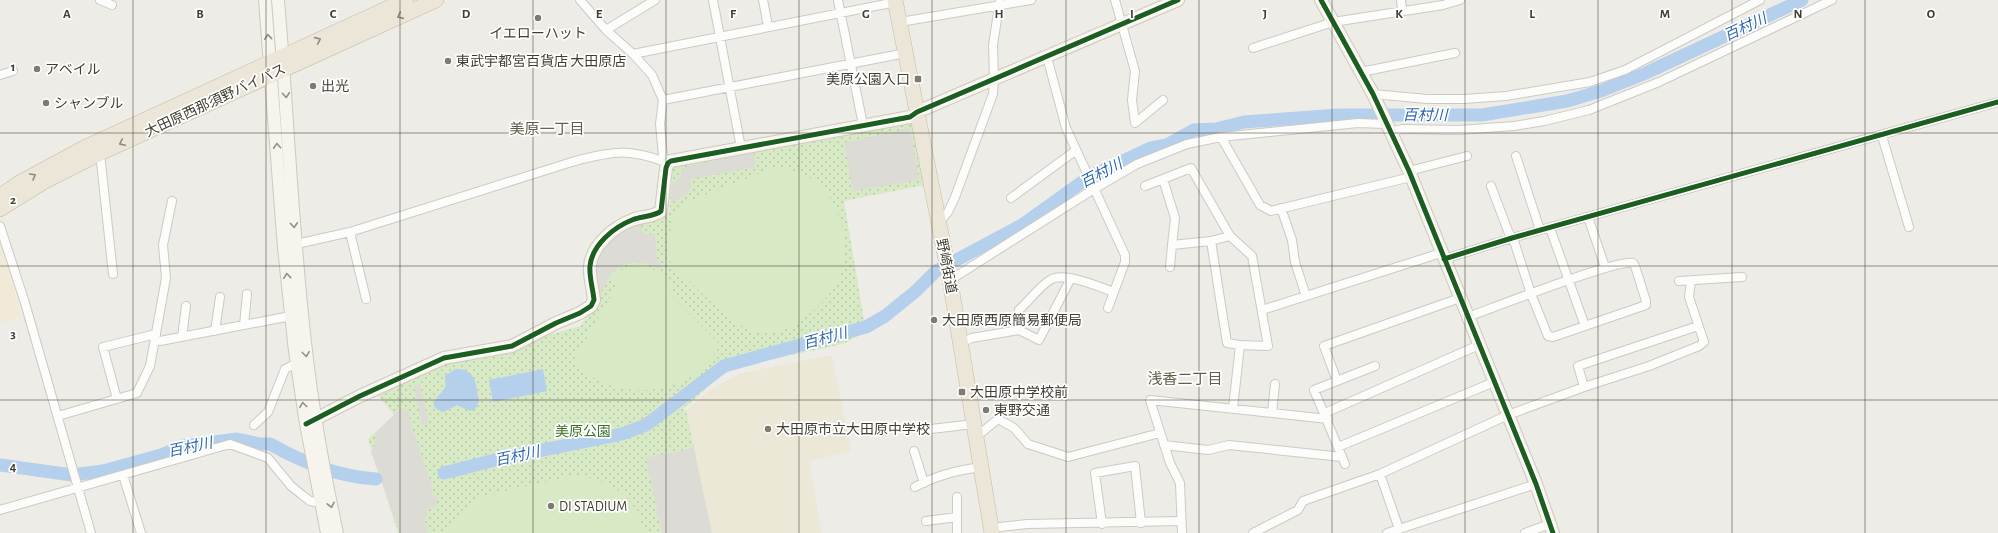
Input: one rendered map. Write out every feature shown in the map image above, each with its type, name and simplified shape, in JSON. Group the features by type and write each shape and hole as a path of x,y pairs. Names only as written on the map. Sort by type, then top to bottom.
{"highway":[{"name":"大田原西那須野バイパス","path":"0,209 39,184 406,0"},
{"name":"大田原西那須野バイパス","path":"0,196 21,182 84,148 277,65 436,0"},
{"name":"野崎街道","path":"895,1 950,276 991,531"}],"street":[{"path":"100,0 112,5"},
{"path":"265,0 277,65"},
{"path":"278,0 277,65 290,246 291,316 297,363 320,476 337,533"},
{"path":"310,421 360,396 444,358 512,346 587,309 594,300 590,268 594,252 600,243 621,225 633,219 658,214 661,210 668,164 663,156 660,124 663,100 652,75 633,54 606,30 580,0"},
{"path":"606,30 655,0"},
{"path":"712,0 741,148"},
{"path":"763,0 768,26"},
{"path":"838,0 862,125"},
{"path":"900,22 1000,3 1031,0"},
{"path":"1115,0 1135,71 1132,100 1135,123 1163,100"},
{"path":"668,164 671,161 910,117 918,112 1178,0"},
{"path":"1321,0 1375,98 1410,174 1536,484 1552,529 1525,533"},
{"path":"1401,0 1402,11"},
{"path":"1252,48 1334,22 1442,5 1454,0"},
{"path":"1375,98 1464,99 1506,96 1590,82 1625,70 1760,0"},
{"path":"950,276 1137,164 1187,144 1221,137 1358,123 1387,125 1402,130 1459,130 1514,126 1544,121 1589,110 1659,82 1832,0"},
{"path":"633,54 895,1"},
{"path":"939,223 948,212 990,105 994,80 993,45 1000,3"},
{"path":"663,100 906,53"},
{"path":"1361,72 1455,53"},
{"path":"1047,57 1066,128 1075,151 1125,255 1125,262 1108,308"},
{"path":"0,75 13,71"},
{"path":"1262,310 1443,256 1550,228 1828,149 1882,136 1998,102"},
{"path":"1882,136 1909,227"},
{"path":"1221,137 1260,205 1271,211 1410,174 1467,156"},
{"path":"290,246 350,232 481,190 602,154 628,151 645,154 668,164"},
{"path":"1011,198 1075,151"},
{"path":"100,153 113,274"},
{"path":"1516,156 1540,230"},
{"path":"1145,186 1191,168 1230,236 1252,256 1268,346 1227,344 1211,241"},
{"path":"1163,179 1175,218 1170,266"},
{"path":"1468,317 1531,294 1568,281 1605,267 1627,261 1632,263 1646,300 1646,305 1553,337 1548,336 1531,294 1512,238 1491,186"},
{"path":"58,416 137,393 150,366 158,338 166,278 163,245 172,201"},
{"path":"1281,208 1292,240 1295,262 1306,296"},
{"path":"1588,217 1605,267"},
{"path":"0,226 25,303 91,533"},
{"path":"1550,228 1584,326"},
{"path":"350,232 366,299"},
{"path":"1172,245 1211,241 1230,236"},
{"path":"290,246 306,351 310,421"},
{"path":"1019,330 1019,310 1051,279 1061,276 1071,278 1114,292"},
{"path":"1679,281 1742,277"},
{"path":"960,343 972,338 1019,330 1039,340 1071,278"},
{"path":"1253,533 1298,510 1303,501 1380,474 1508,415 1584,387 1649,366 1699,346 1704,342 1689,297 1691,281"},
{"path":"244,325 247,294"},
{"path":"215,330 220,297"},
{"path":"1337,381 1324,346 1460,298"},
{"path":"182,337 186,306"},
{"path":"117,399 103,347 158,338 182,337 291,316"},
{"path":"1584,387 1578,366 1698,326"},
{"path":"1233,408 1240,345"},
{"path":"1182,533 1180,483 1170,463 1150,400 1272,413 1326,416 1479,345"},
{"path":"254,426 268,412 285,369 297,363"},
{"path":"1164,445 1208,450 1229,445 1343,461 1326,416 1314,390 1376,366"},
{"path":"1338,447 1494,382"},
{"path":"1272,413 1275,384"},
{"path":"931,429 975,431 998,419 1014,428 1028,444 1068,457 1160,433"},
{"path":"0,510 77,484 124,475 230,444 268,458 296,490 310,501 321,503"},
{"path":"914,451 924,483"},
{"path":"1102,524 1095,474 1135,466 1141,523"},
{"path":"915,487 958,471 981,467"},
{"path":"1380,474 1399,529"},
{"path":"124,475 141,533"},
{"path":"320,476 321,503 327,533"},
{"path":"1387,533 1536,484"},
{"path":"957,498 957,533"},
{"path":"926,521 957,517"},
{"path":"991,531 1027,524 1102,524 1181,521"}],"shaded area":[{"path":"910,128 919,180 853,191 844,143"},
{"path":"754,152 755,167 691,179 690,189 686,195 671,203 672,185 681,176 682,168"},
{"path":"641,222 642,234 655,234 657,260 663,269 662,270 648,264 634,262 621,266 612,272 601,292 598,293 595,266 598,256 611,238 631,225"},
{"path":"0,243 22,316 0,323"},
{"name":"大田原市立大田原中学校","path":"832,355 851,451 809,461 822,533 712,533 686,410 710,390 741,373"},
{"path":"420,383 429,424 422,426 414,387"},
{"path":"401,408 404,412 408,408 411,424 431,483 432,494 438,499 436,507 428,508 424,522 425,525 429,526 426,533 400,533 371,452 375,444 376,432"},
{"path":"694,448 712,533 662,533 646,458"}],"green space":[{"name":"美原公園","path":"913,122 925,185 844,201 866,332 843,344 764,361 724,373 683,409 686,410 694,448 707,533 398,533 368,439 394,415 377,394 424,370 580,326 594,308 598,294 631,225 669,213 673,166"},
{"path":"773,168 792,170 809,177 822,188 833,202 840,218 844,236 844,255 841,273 838,280 825,300 819,306 800,321 789,327 773,333 761,333 747,329 725,313 672,266 666,255 674,212 684,203"},
{"path":"634,265 640,265 652,269 676,286 670,293 721,345 699,372 675,385 660,389 644,390 613,386 598,380 585,372 573,361 619,283 611,279 623,269"},
{"name":"DI STADIUM","path":"572,476 597,480 608,484 619,491 635,508 643,533 447,533 453,521 471,503 482,496"}],"water":[{"path":"455,369 462,369 471,374 476,384 479,401 475,409 470,411 457,405 443,412 437,410 434,404 445,387 445,376"},
{"path":"543,369 547,391 493,402 489,380"}],"waterway":[{"name":"百村川","path":"444,473 499,459 622,434 646,425 724,366 866,327 885,316 916,291 936,271 1022,225 1089,177 1151,148 1167,145 1194,130 1216,129 1244,122 1339,115 1482,115 1567,101 1601,91 1646,73 1802,0"},
{"name":"百村川","path":"0,465 72,475 103,471 161,455 183,446 237,439 260,444 270,444 321,468 362,478 376,479"}],"cycle path":[{"path":"306,424 360,396 444,358 512,346 556,323 580,313 591,306 594,300 590,266 595,251 599,244 618,227 632,220 661,211 666,168 668,163 671,161 910,117 917,112 1178,0"},
{"path":"1321,0 1373,94 1409,171 1536,484 1553,533"},
{"path":"1444,259 1512,238 1998,102"}],"place":[{"name":"イエローハット","path":"538,18"},
{"name":"東武宇都宮百貨店 大田原店","path":"448,61"},
{"name":"アベイル","path":"37,69"},
{"name":"美原公園入口","path":"918,79"},
{"name":"出光","path":"313,86"},
{"name":"シャンブル","path":"46,103"},
{"name":"大田原西原簡易郵便局","path":"934,320"},
{"name":"大田原中学校前","path":"962,392"},
{"name":"東野交通","path":"986,410"},
{"name":"大田原市立大田原中学校","path":"768,429"},
{"name":"DI STADIUM","path":"551,506"}],"district":[{"name":"美原一丁目","path":"547,129"},
{"name":"浅香二丁目","path":"1185,379"}]}
